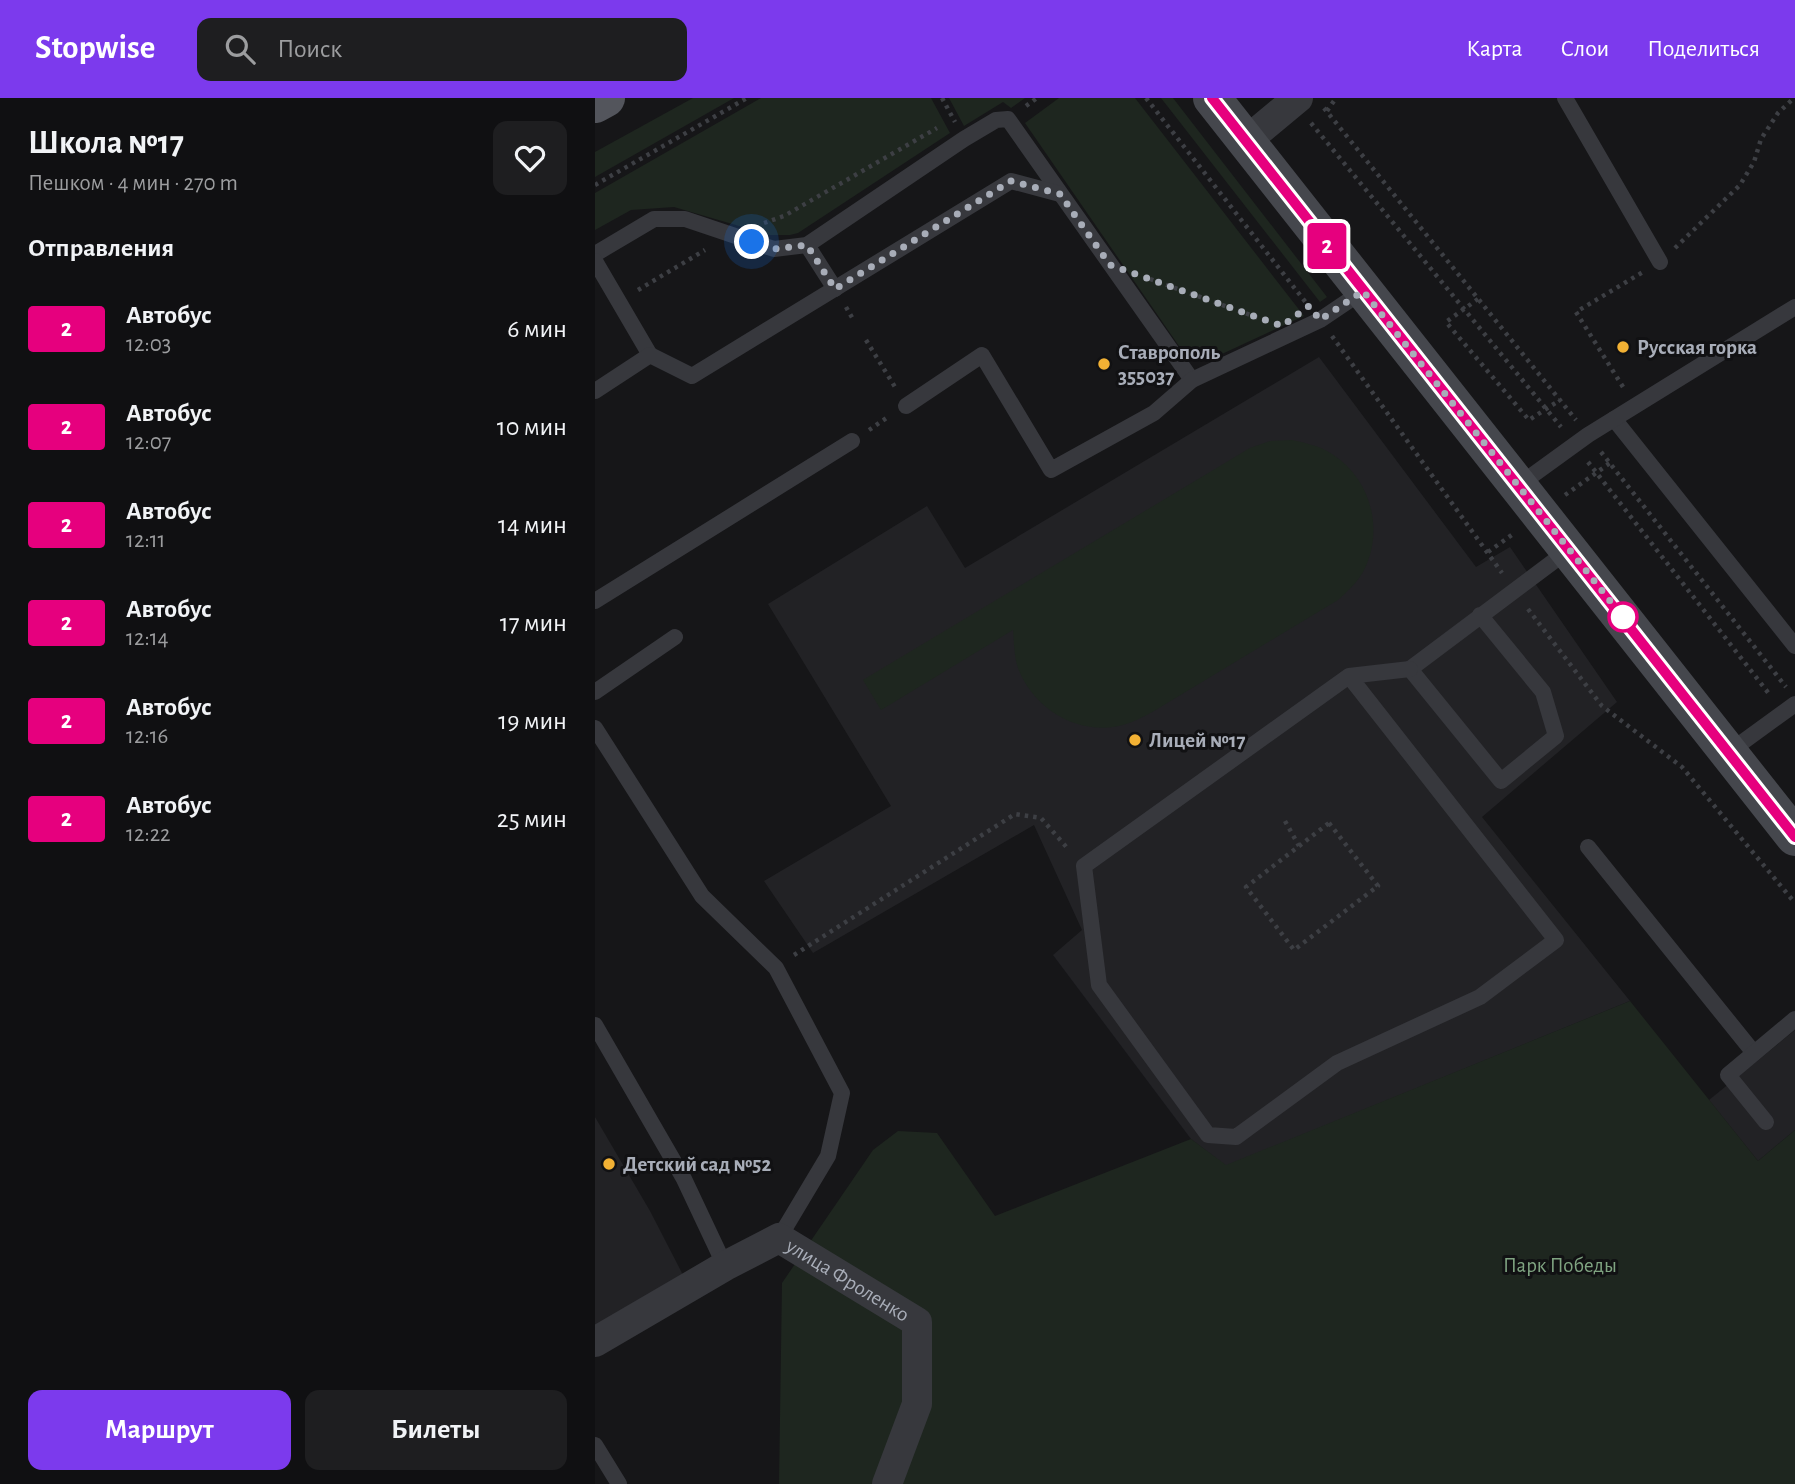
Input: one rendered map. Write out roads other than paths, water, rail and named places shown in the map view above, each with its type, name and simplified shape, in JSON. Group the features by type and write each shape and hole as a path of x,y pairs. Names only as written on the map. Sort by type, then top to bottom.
{"main road":[{"path":"595,104 606,98"},
{"path":"1212,98 1795,837"}],"street":[{"path":"1245,142 1304,101"},
{"path":"595,1342 725,1266 779,1238"},
{"name":"улица Фроленко","path":"779,1238 917,1322 917,1405 887,1484"}],"lane":[{"path":"1565,98 1660,262"},
{"path":"595,254 654,219 685,219 774,249 807,245 964,139 996,120 1009,119 1192,380"},
{"path":"595,261 650,355 692,376 1011,181 1060,194"},
{"path":"807,245 835,289"},
{"path":"906,406 982,355 1051,470 1154,413 1192,380 1320,320 1363,291"},
{"path":"1519,485 1588,435 1795,307"},
{"path":"595,391 650,355"},
{"path":"1614,419 1795,646"},
{"path":"595,601 852,441"},
{"path":"1349,676 1556,940 1480,997 1337,1063 1236,1137 1208,1135 1098,985 1084,866 1349,676 1410,669 1570,549"},
{"path":"1410,669 1501,781 1556,736 1543,692 1480,615"},
{"path":"595,692 675,636"},
{"path":"1729,752 1789,708"},
{"path":"595,728 702,896 776,968 842,1093 828,1156 779,1238"},
{"path":"1588,847 1754,1053"},
{"path":"1766,1122 1728,1075 1795,1019"},
{"path":"595,1025 684,1179 725,1266"},
{"path":"595,1445 619,1484"}],"place":[{"name":"Русская горка","path":"1623,347"},
{"name":"Ставрополь 355037","path":"1104,364"},
{"name":"Лицей №17","path":"1135,740"},
{"name":"Детский сад №52","path":"609,1164"}],"park label":[{"name":"Парк Победы","path":"1560,1265"}]}
